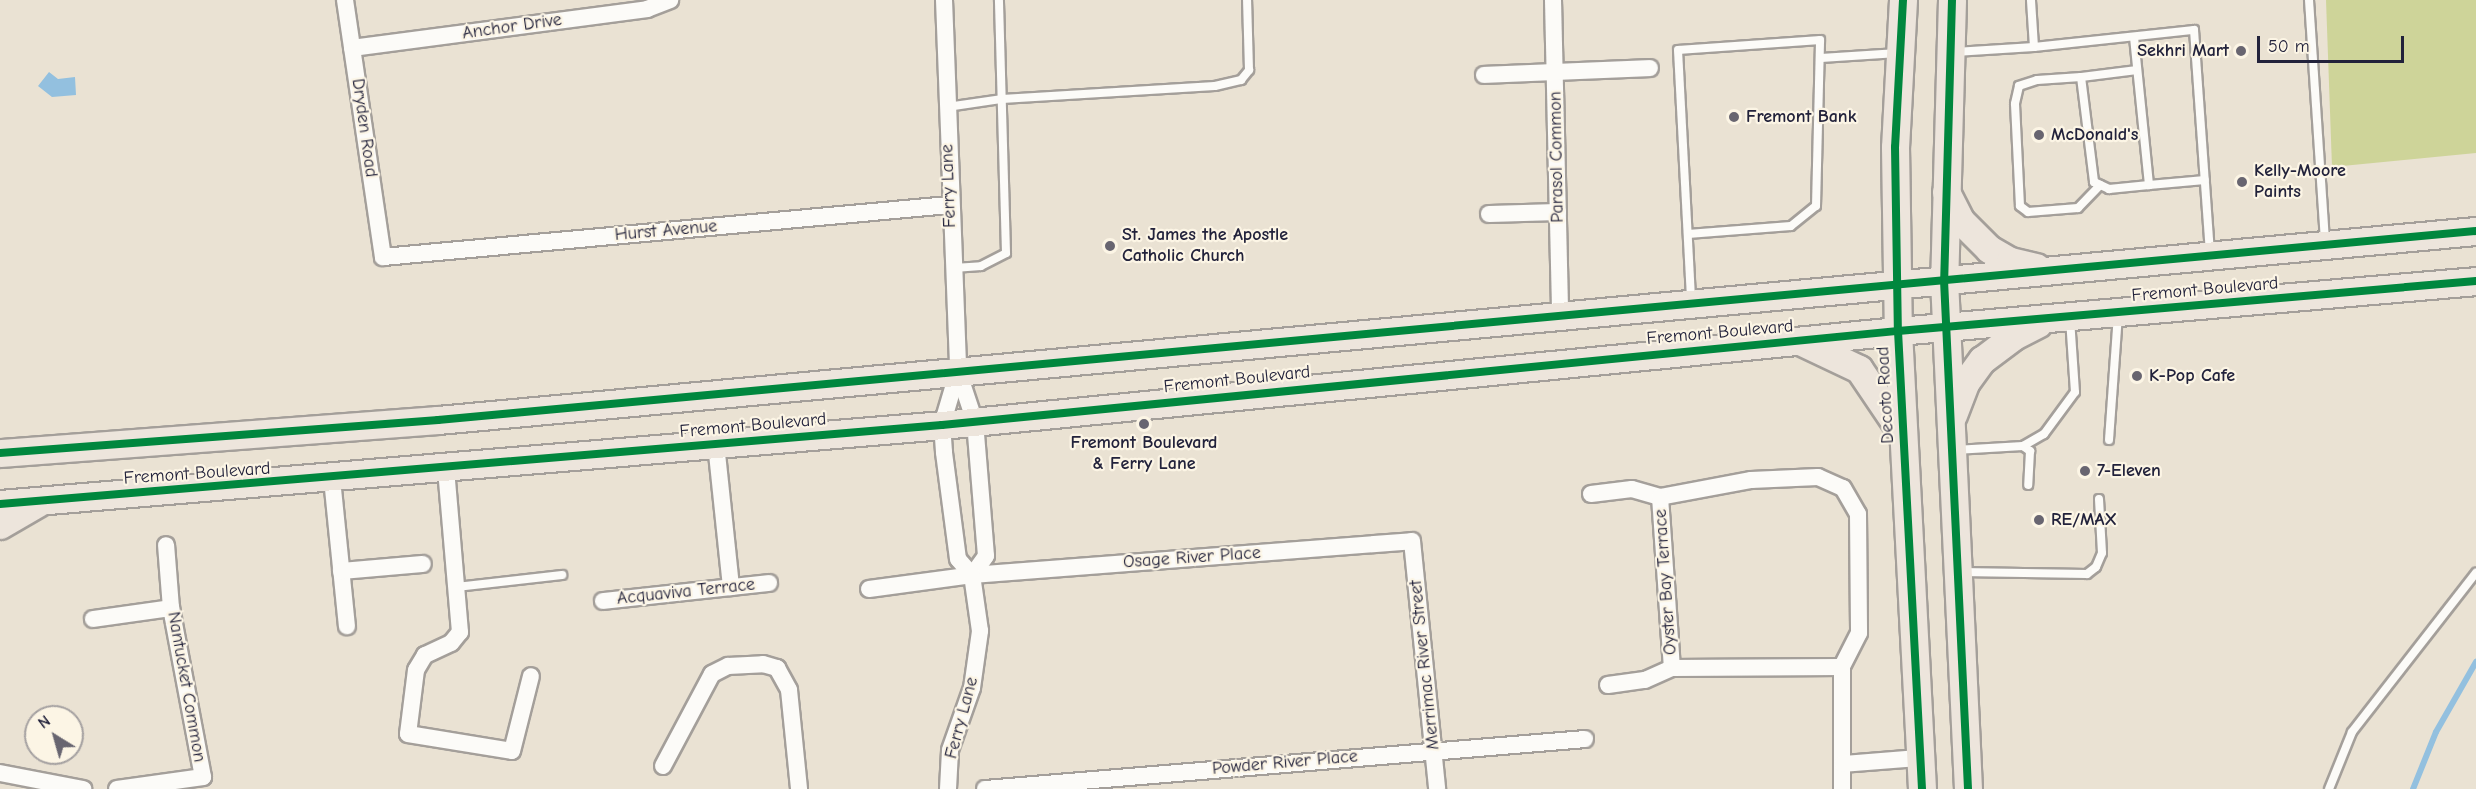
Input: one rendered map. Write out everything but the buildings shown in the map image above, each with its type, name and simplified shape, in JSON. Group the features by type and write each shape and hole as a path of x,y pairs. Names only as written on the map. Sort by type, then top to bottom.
{"main road":[{"name":"Decoto Road","path":"1903,0 1898,53 1898,331 1922,789"},
{"path":"1952,0 1948,52 1944,280 1968,789"},
{"path":"1945,189 1961,221 1989,249 2010,261 2052,270"},
{"name":"Fremont Boulevard","path":"0,453 438,420 2476,231"},
{"name":"Fremont Boulevard","path":"0,504 332,479 942,425 1798,340 2476,281"},
{"path":"1950,423 1965,383 1982,360 2012,337 2060,317"},
{"path":"1798,340 1859,369 1904,436"},
{"path":"0,525 43,500"}],"street":[{"name":"Dryden Road","path":"345,0 382,257"},
{"name":"Anchor Drive","path":"352,48 647,9 670,0"},
{"name":"Ferry Lane","path":"944,0 949,206 958,371 975,422 986,556 972,575"},
{"name":"Parasol Common","path":"1553,0 1560,315"},
{"path":"1484,75 1650,68"},
{"name":"Hurst Avenue","path":"382,257 949,206"},
{"path":"1489,214 1558,212"},
{"name":"Ferry Lane","path":"948,789 950,750 972,688 980,631 972,575 958,559 942,425 958,371"},
{"path":"716,444 731,587"},
{"path":"446,469 460,632 451,643 425,655 416,670 408,734 512,751 531,676"},
{"path":"1591,495 1632,489 1660,497 1751,480 1818,477 1843,488 1858,514 1859,633 1842,667 1842,789"},
{"path":"332,479 347,626"},
{"name":"Oyster Bay Terrace","path":"1660,497 1672,668"},
{"name":"Osage River Place","path":"869,589 972,575 1412,541"},
{"name":"Merrimac River Street","path":"1412,541 1437,789"},
{"name":"Nantucket Common","path":"117,789 203,777 171,608 166,545"},
{"path":"341,571 423,564"},
{"name":"Acquaviva Terrace","path":"603,601 769,583"},
{"path":"93,619 171,608"},
{"path":"663,765 712,674 728,666 763,664 777,668 789,690 799,789"},
{"name":"Oyster Bay Terrace","path":"1608,685 1645,680 1672,668 1842,667"},
{"name":"Powder River Place","path":"985,789 1586,739"},
{"path":"1843,764 1920,758"},
{"path":"0,773 82,789"}],"lane":[{"path":"953,268 981,266 1006,253 999,0"},
{"path":"947,107 1002,99 1215,86 1241,80 1249,70 1247,0"},
{"path":"2031,0 2034,47"},
{"path":"2308,0 2325,245"},
{"path":"1948,52 2034,47 2194,30 2211,256"},
{"path":"2134,37 2149,185"},
{"path":"1688,234 1791,226 1816,207 1820,40 1678,50 1691,303"},
{"path":"1821,58 1898,53"},
{"path":"2100,185 2078,208 2028,212 2020,206 2015,104 2019,86 2037,80 2137,70"},
{"path":"2081,77 2094,182 2109,189 2205,180"},
{"path":"2109,440 2118,312"},
{"path":"1952,451 2023,446 2044,434 2075,392 2060,317"},
{"path":"2023,446 2030,451 2028,486"},
{"path":"1958,572 2087,574 2097,567 2102,553 2099,499"},
{"path":"2329,789 2352,732 2476,573"},
{"path":"456,587 562,575"}],"green space":[{"path":"2326,0 2476,0 2476,153 2332,167"}],"water":[{"path":"49,72 58,79 75,77 76,95 52,97 38,86"}],"waterway":[{"path":"2413,789 2436,732 2476,662"}],"cycle path":[{"path":"1903,0 1895,147 1898,331 1922,789"},
{"path":"1952,0 1944,280 1968,789"},
{"path":"0,453 438,420 2476,231"},
{"path":"0,504 942,425 1898,331 2476,281"}],"place":[{"name":"Sekhri Mart","path":"2241,51"},
{"name":"Fremont Bank","path":"1734,117"},
{"name":"McDonald's","path":"2039,135"},
{"name":"Kelly-Moore Paints","path":"2242,182"},
{"name":"St. James the Apostle Catholic Church","path":"1110,246"},
{"name":"K-Pop Cafe","path":"2137,376"},
{"name":"Fremont Boulevard & Ferry Lane","path":"1144,424"},
{"name":"7-Eleven","path":"2085,471"},
{"name":"RE/MAX","path":"2039,520"}]}
